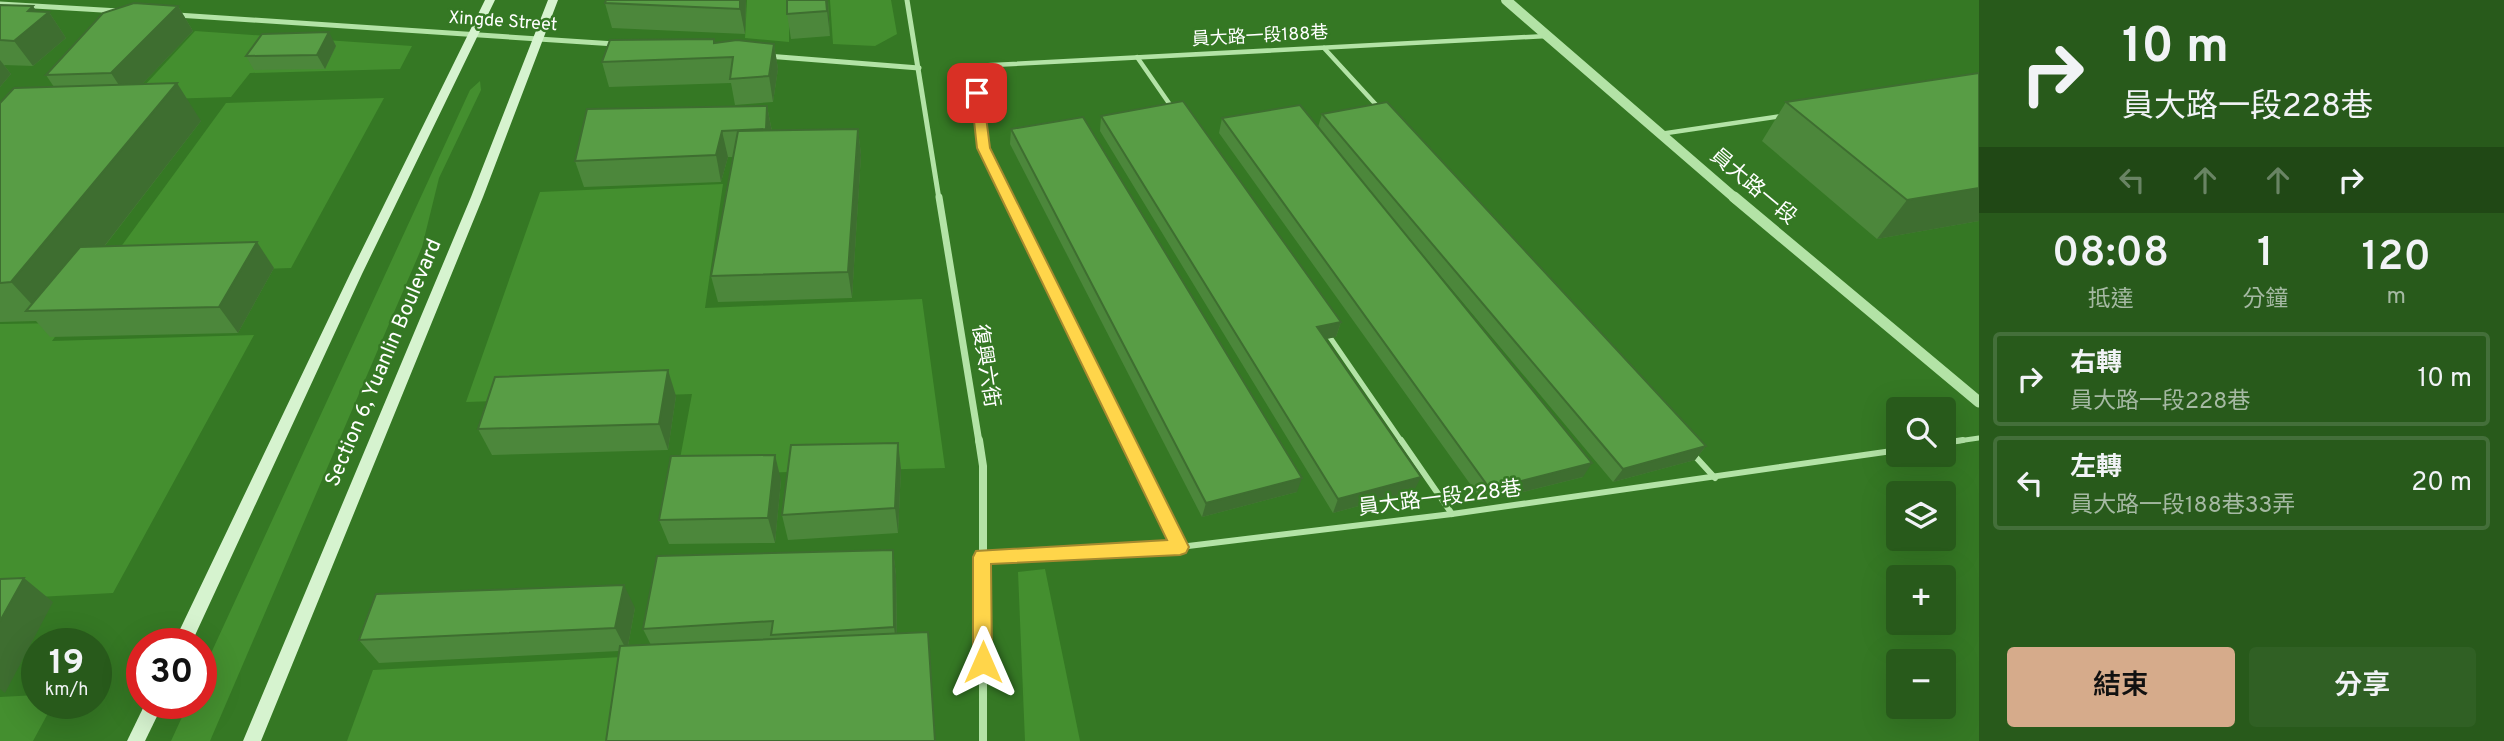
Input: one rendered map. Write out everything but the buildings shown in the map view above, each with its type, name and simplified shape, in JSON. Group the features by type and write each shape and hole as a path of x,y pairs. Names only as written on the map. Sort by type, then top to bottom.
{"main road":[{"path":"190,628 356,274 490,0"},
{"name":"Section 6, Yuanlin Boulevard","path":"252,741 477,197 553,0"},
{"path":"136,741 147,719"}],"street":[{"name":"復興六街","path":"907,0 983,466 983,741"},
{"name":"員大路一段","path":"1506,0 1659,134 1979,402"},
{"path":"0,4 122,11 113,21"},
{"name":"Xingde Street","path":"163,14 620,44"},
{"path":"756,55 919,68"}],"lane":[{"name":"員大路一段188巷","path":"1180,547 984,148 973,66 1547,36"},
{"path":"1324,48 1380,109"},
{"path":"1137,57 1176,114"},
{"path":"1659,134 1792,114"},
{"path":"1326,331 1452,514"},
{"path":"1956,441 1979,438"},
{"path":"1687,447 1715,478"},
{"name":"員大路一段228巷","path":"982,557 1180,547 1452,514 1886,452"}],"green space":[{"path":"747,0 789,0 789,42 745,38"},
{"path":"830,0 891,0 897,34 875,46 833,44"},
{"path":"195,31 412,46 400,69 250,73 231,97 131,100"},
{"path":"480,81 481,90 439,178 422,247 210,741 171,741 181,719 217,719 217,640 470,90"},
{"path":"384,98 291,268 101,274 226,103"},
{"path":"723,184 705,308 922,299 945,468 677,475 692,394 466,402 540,192"},
{"path":"65,323 52,341 254,335 113,593 0,599 0,324"},
{"path":"1045,569 1080,741 1025,741 1018,572"},
{"path":"641,656 627,741 347,741 373,670"},
{"path":"21,696 21,719 45,719 33,741 0,741 0,697"}],"route":[{"path":"977,93 984,148 1180,547 982,557 983,662"}]}
